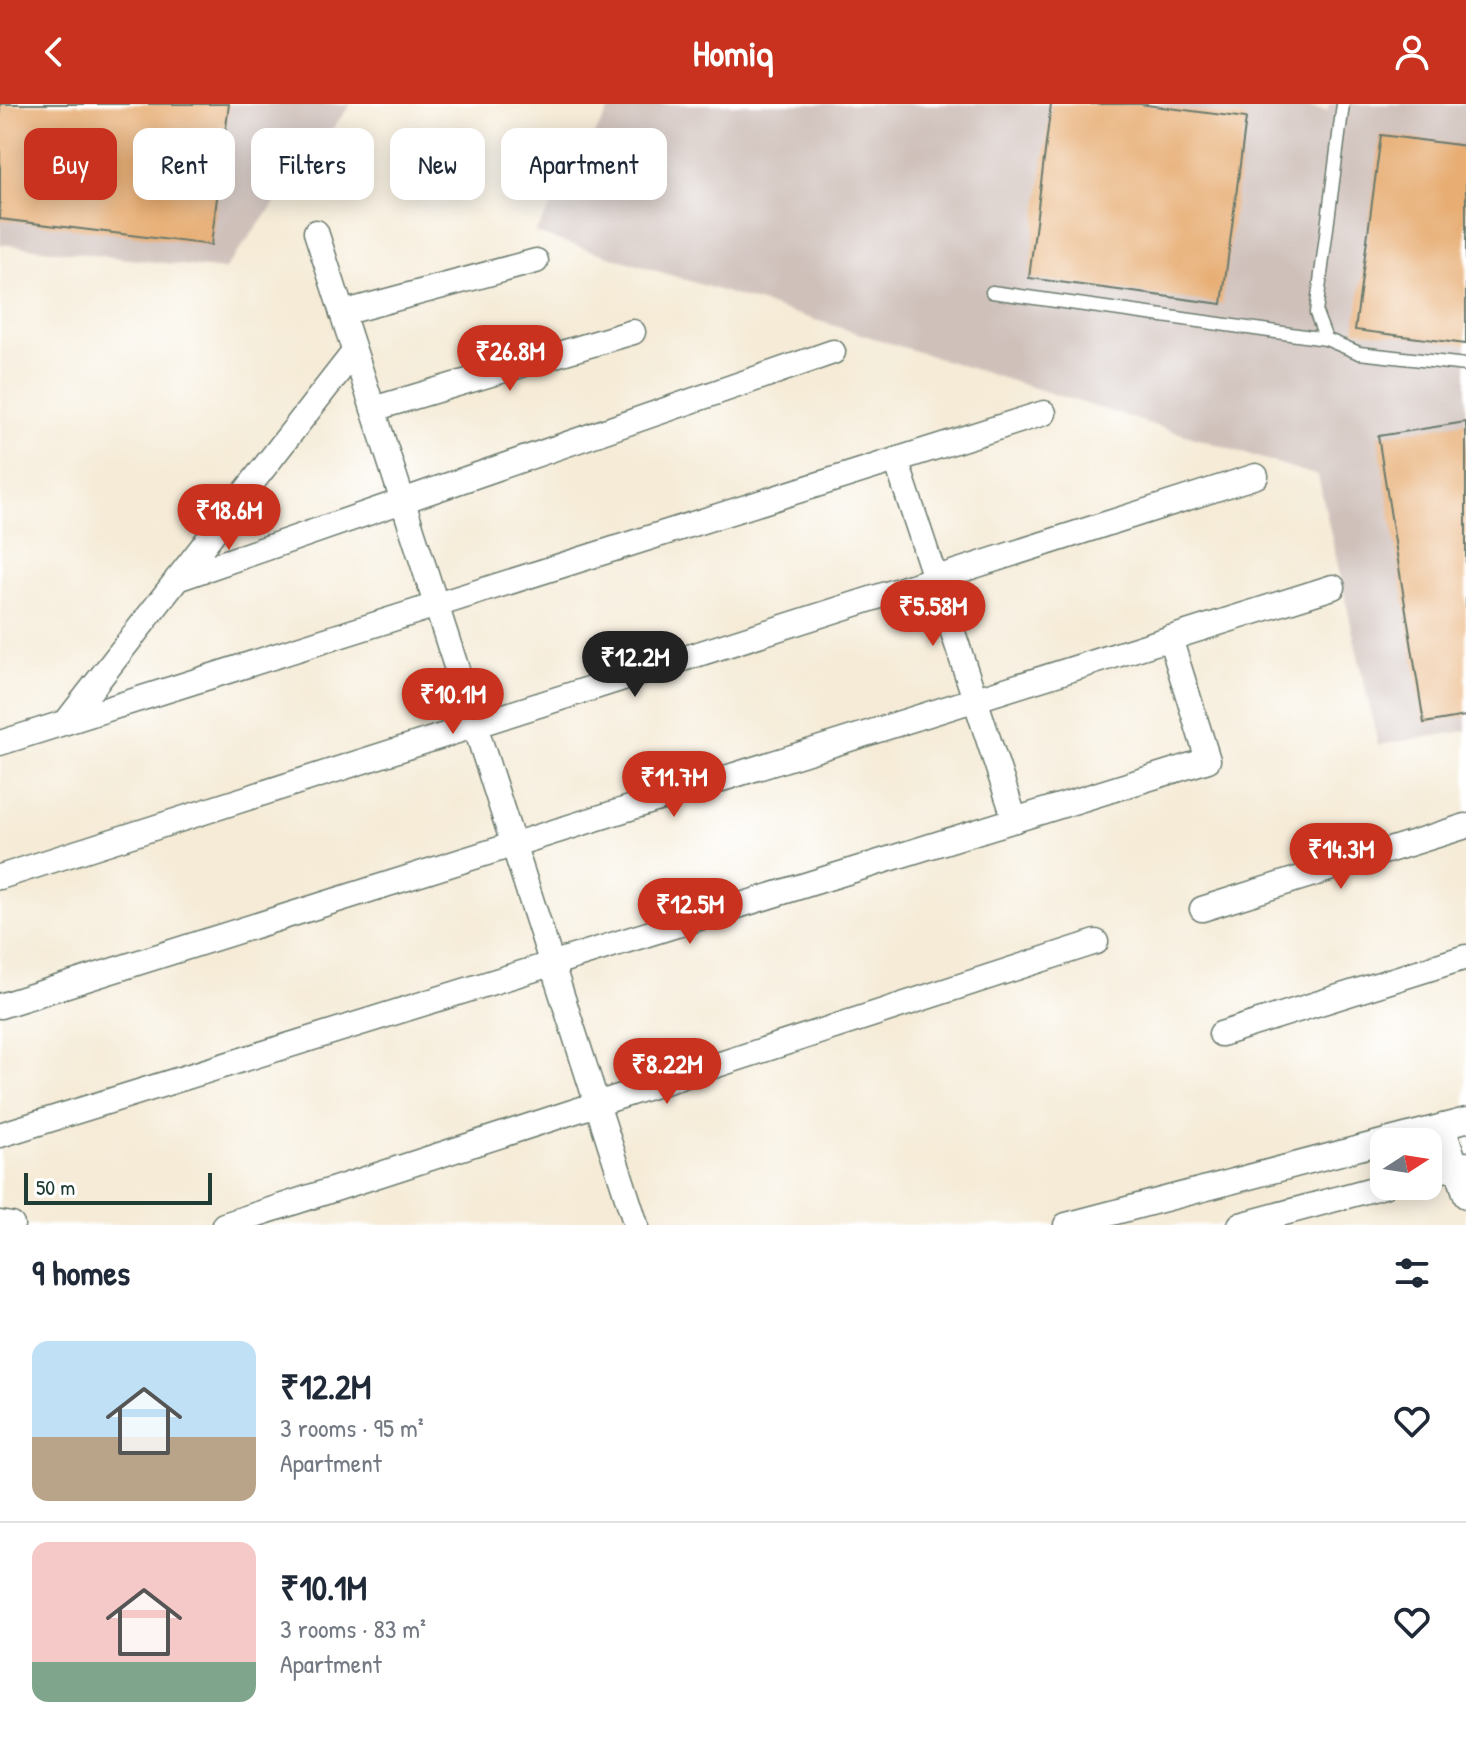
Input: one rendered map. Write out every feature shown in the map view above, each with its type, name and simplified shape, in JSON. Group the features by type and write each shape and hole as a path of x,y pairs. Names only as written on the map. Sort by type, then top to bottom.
{"street":[{"path":"316,232 636,1225"},
{"path":"342,313 536,261"},
{"path":"373,409 633,332"},
{"path":"66,722 354,352"},
{"path":"177,579 833,352"},
{"path":"0,743 1044,413"},
{"path":"896,460 1015,820"},
{"path":"0,877 1256,476"},
{"path":"0,1006 1333,587"},
{"path":"0,1135 1208,760 1170,638"},
{"path":"1202,909 1466,826"},
{"path":"224,1225 1096,942"},
{"path":"1221,1034 1466,957"},
{"path":"1066,1225 1455,1123 1466,1196"},
{"path":"1240,1225 1370,1190"},
{"path":"0,1223 12,1225"}],"lane":[{"path":"1326,339 1316,313 1343,104"},
{"path":"992,292 1326,339 1359,353 1466,365"}],"shaded area":[{"path":"0,104 351,104 333,128 251,128 251,200 278,200 224,270 0,244"},
{"path":"613,104 1282,104 1328,110 1329,104 1466,104 1466,731 1378,745 1318,476 535,233 555,200 667,200 667,128 598,128"}],"building":[{"path":"0,104 229,104 226,128 133,128 133,200 217,200 211,245 0,219"},
{"path":"1051,104 1139,104 1246,118 1222,304 1029,278"},
{"path":"1381,135 1466,146 1466,344 1355,330"},
{"path":"1466,422 1466,716 1424,723 1378,436"}]}
